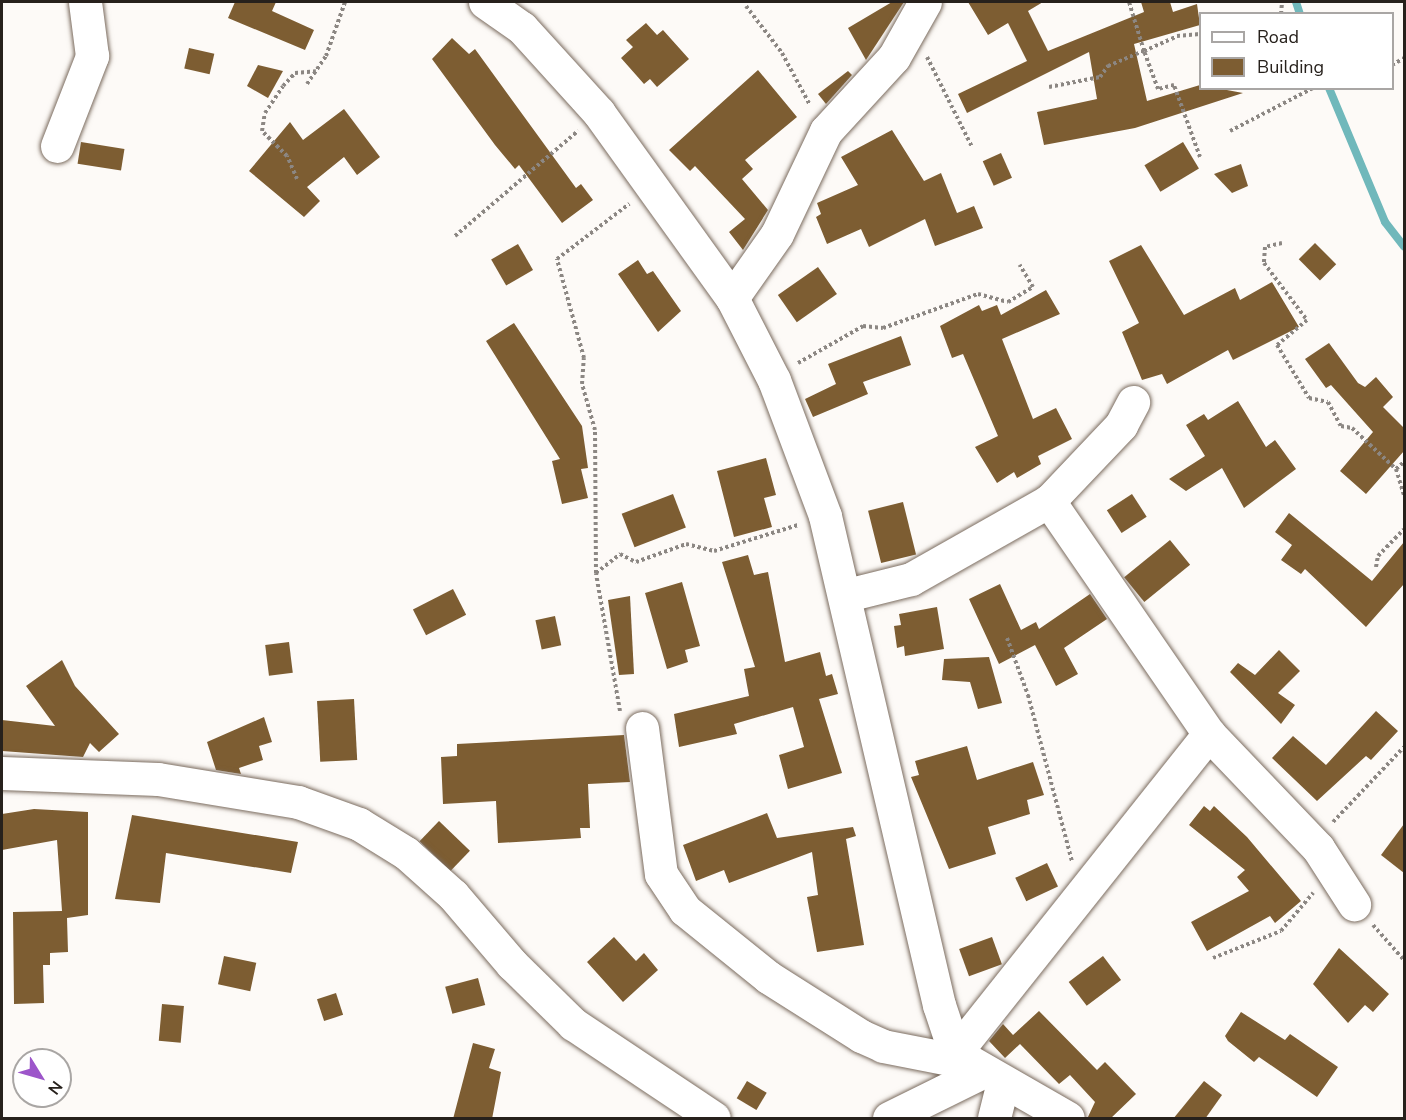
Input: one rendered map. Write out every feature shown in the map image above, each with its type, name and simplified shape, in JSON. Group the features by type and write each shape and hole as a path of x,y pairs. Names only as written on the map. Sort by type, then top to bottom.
{"street":[{"path":"57,146 89,74 92,39 85,2"},
{"path":"485,2 522,28 599,113 655,184 732,298 774,380 825,516 847,595 939,1005 978,1068 994,1119"},
{"path":"732,298 777,234 826,131 908,38 926,2"},
{"path":"847,595 911,579 1049,501 1121,425 1133,402"},
{"path":"1049,501 1209,735 1318,848 1354,904"},
{"path":"642,728 661,874 685,910 768,977 861,1036 883,1046 978,1068 1068,1119"},
{"path":"889,1119 978,1068 1082,893 1209,735"},
{"path":"2,773 158,778 298,802 359,824 406,853 453,895 512,964 573,1024 714,1119"}],"path":[{"path":"307,84 316,71 345,2"},
{"path":"1129,2 1158,89 1173,85 1200,157"},
{"path":"746,6 782,53 826,131"},
{"path":"1049,87 1100,77 1108,66 1177,36 1199,34"},
{"path":"908,38 936,66 972,147"},
{"path":"297,179 287,156 262,131 266,113 283,86 296,73 316,71"},
{"path":"1230,131 1309,90"},
{"path":"455,236 599,113"},
{"path":"642,728 619,710 596,573 595,430 582,384 584,358 557,259 655,184"},
{"path":"1282,243 1265,248 1264,263 1307,320 1277,345 1310,398 1328,402 1341,426 1352,428 1396,469 1404,495"},
{"path":"774,380 864,326 883,328 978,294 1008,302 1033,287 1020,265"},
{"path":"1396,469 1404,462"},
{"path":"596,573 620,554 636,562 686,544 714,551 825,516"},
{"path":"1376,567 1378,556 1404,529"},
{"path":"1007,638 1028,695 1058,820 1082,893"},
{"path":"1318,848 1336,817 1404,747"},
{"path":"1213,958 1281,931 1315,890"},
{"path":"1354,904 1404,960"}],"building":[{"path":"235,2 276,2 272,11 314,30 305,50 228,18"},
{"path":"892,2 904,2 866,60 848,28"},
{"path":"968,2 1043,2 1028,11 1048,51 1144,12 1141,2 1170,2 1173,12 1197,4 1199,25 1134,44 1147,101 1199,85 1199,90 1227,90 1243,93 1135,128 1044,145 1037,112 1097,99 1089,52 967,113 958,94 1027,61 1008,23 988,35"},
{"path":"646,23 657,35 663,30 689,59 657,87 650,79 644,84 621,58 633,47 626,40"},
{"path":"452,38 469,54 475,49 576,188 581,184 593,200 562,223 519,165 515,169 495,145 432,59"},
{"path":"189,48 214,54 210,74 184,68"},
{"path":"258,65 283,71 268,98 247,86"},
{"path":"758,70 797,117 745,160 753,169 742,179 768,210 743,250 729,232 745,219 695,166 690,171 669,150"},
{"path":"848,71 852,75 826,104 818,94"},
{"path":"344,109 380,157 357,175 344,157 307,187 320,201 304,217 249,171 290,122 303,140"},
{"path":"892,130 924,181 941,173 957,213 974,206 983,228 935,246 925,219 869,247 861,229 827,244 816,217 821,214 817,203 858,185 841,157"},
{"path":"81,142 124,149 121,171 78,164"},
{"path":"1183,142 1199,169 1160,192 1144,165"},
{"path":"1001,153 1012,178 994,186 983,161"},
{"path":"1241,164 1248,186 1232,193 1214,174"},
{"path":"1315,243 1336,264 1320,280 1299,259"},
{"path":"518,244 533,270 506,285 491,260"},
{"path":"1141,245 1184,315 1235,288 1240,300 1272,282 1299,327 1233,360 1228,350 1167,384 1162,374 1142,380 1122,332 1139,323 1109,261"},
{"path":"638,260 647,274 653,271 681,311 658,332 618,274"},
{"path":"818,267 837,294 797,322 778,295"},
{"path":"1046,290 1060,314 1002,339 1033,419 1056,408 1072,439 1038,456 1041,464 1017,478 1014,472 997,483 975,447 998,436 963,354 952,358 940,326 979,305 982,311 997,305 1001,315"},
{"path":"514,323 582,426 588,468 581,469 588,498 562,504 552,461 560,459 486,341"},
{"path":"901,336 911,365 863,382 868,394 813,417 805,399 836,384 828,364"},
{"path":"1329,343 1358,383 1365,387 1376,377 1393,397 1383,407 1404,428 1404,451 1366,494 1340,471 1373,432 1331,385 1326,388 1305,359"},
{"path":"1238,401 1266,447 1275,440 1296,469 1244,508 1222,468 1186,491 1169,479 1205,456 1186,425 1204,414 1208,420"},
{"path":"766,458 776,495 764,498 772,527 734,537 717,471"},
{"path":"673,494 686,528 635,547 622,514"},
{"path":"1132,494 1147,517 1122,533 1107,510"},
{"path":"903,502 916,554 881,563 868,511"},
{"path":"1289,513 1372,581 1404,542 1404,584 1366,627 1305,569 1301,574 1281,560 1292,545 1275,532"},
{"path":"1170,540 1190,565 1144,602 1124,577"},
{"path":"748,555 754,575 768,572 785,662 820,652 826,676 832,674 838,694 819,699 842,773 788,789 779,755 804,747 793,707 734,724 737,734 679,747 674,714 749,696 744,669 755,667 722,562"},
{"path":"682,582 700,646 685,650 688,662 667,669 645,593"},
{"path":"1000,584 1021,630 1036,622 1039,629 1090,594 1107,619 1064,648 1078,674 1056,686 1035,645 999,664 969,599"},
{"path":"453,589 466,615 426,635 413,609"},
{"path":"630,596 634,674 619,675 608,600"},
{"path":"937,607 944,649 905,656 904,646 897,648 894,626 901,625 899,614"},
{"path":"555,616 561,645 542,650 535,620"},
{"path":"289,642 293,673 269,676 265,645"},
{"path":"1279,650 1300,671 1278,693 1295,705 1281,724 1230,672 1238,663 1255,675"},
{"path":"989,657 1002,703 978,709 970,682 942,680 944,659"},
{"path":"62,660 75,686 119,734 99,752 90,743 83,757 2,751 2,720 55,726 26,686"},
{"path":"354,699 357,760 320,762 317,701"},
{"path":"1376,711 1398,731 1371,760 1366,756 1317,801 1272,758 1293,736 1326,765"},
{"path":"264,717 272,742 259,746 263,760 239,768 241,774 216,770 207,742"},
{"path":"624,735 630,782 588,784 590,828 580,828 581,838 498,843 496,801 443,804 441,757 457,756 457,744"},
{"path":"967,746 977,780 1033,762 1044,795 1027,800 1030,814 988,827 996,854 949,869 911,777 919,775 915,761"},
{"path":"1204,806 1210,811 1214,806 1247,837 1301,901 1275,923 1270,916 1207,951 1191,922 1249,891 1237,877 1245,870 1189,825"},
{"path":"34,809 88,812 88,915 67,918 68,952 50,953 50,965 43,965 44,1003 14,1004 13,912 62,911 57,840 2,850 2,814"},
{"path":"767,813 777,838 853,827 856,836 846,839 864,945 817,952 807,897 818,895 812,852 729,883 724,870 696,881 683,845"},
{"path":"132,815 298,842 291,873 166,853 160,903 115,899"},
{"path":"439,821 470,851 450,871 420,841"},
{"path":"1404,824 1404,873 1381,855"},
{"path":"1047,863 1058,887 1026,901 1015,878"},
{"path":"614,937 636,961 644,953 658,970 623,1002 587,962"},
{"path":"992,937 1002,964 969,976 959,949"},
{"path":"1339,948 1389,994 1373,1012 1365,1005 1348,1023 1313,984"},
{"path":"224,956 256,963 250,991 218,984"},
{"path":"1103,956 1121,980 1087,1006 1069,982"},
{"path":"478,978 485,1005 452,1014 445,987"},
{"path":"336,993 343,1015 324,1021 317,999"},
{"path":"162,1004 184,1006 181,1043 159,1041"},
{"path":"1039,1011 1097,1070 1105,1062 1136,1094 1110,1119 1087,1119 1095,1102 1070,1075 1059,1084 1020,1044 1005,1058 989,1041 1003,1024 1013,1035"},
{"path":"1241,1012 1285,1040 1290,1034 1338,1067 1317,1097 1259,1057 1254,1062 1228,1041 1225,1036"},
{"path":"473,1043 495,1049 489,1068 501,1072 492,1119 453,1119"},
{"path":"747,1081 767,1093 756,1110 737,1098"},
{"path":"1204,1081 1222,1095 1205,1119 1173,1119"}],"waterway":[{"path":"1296,2 1299,12"},
{"path":"1330,90 1385,222 1404,246"}]}
